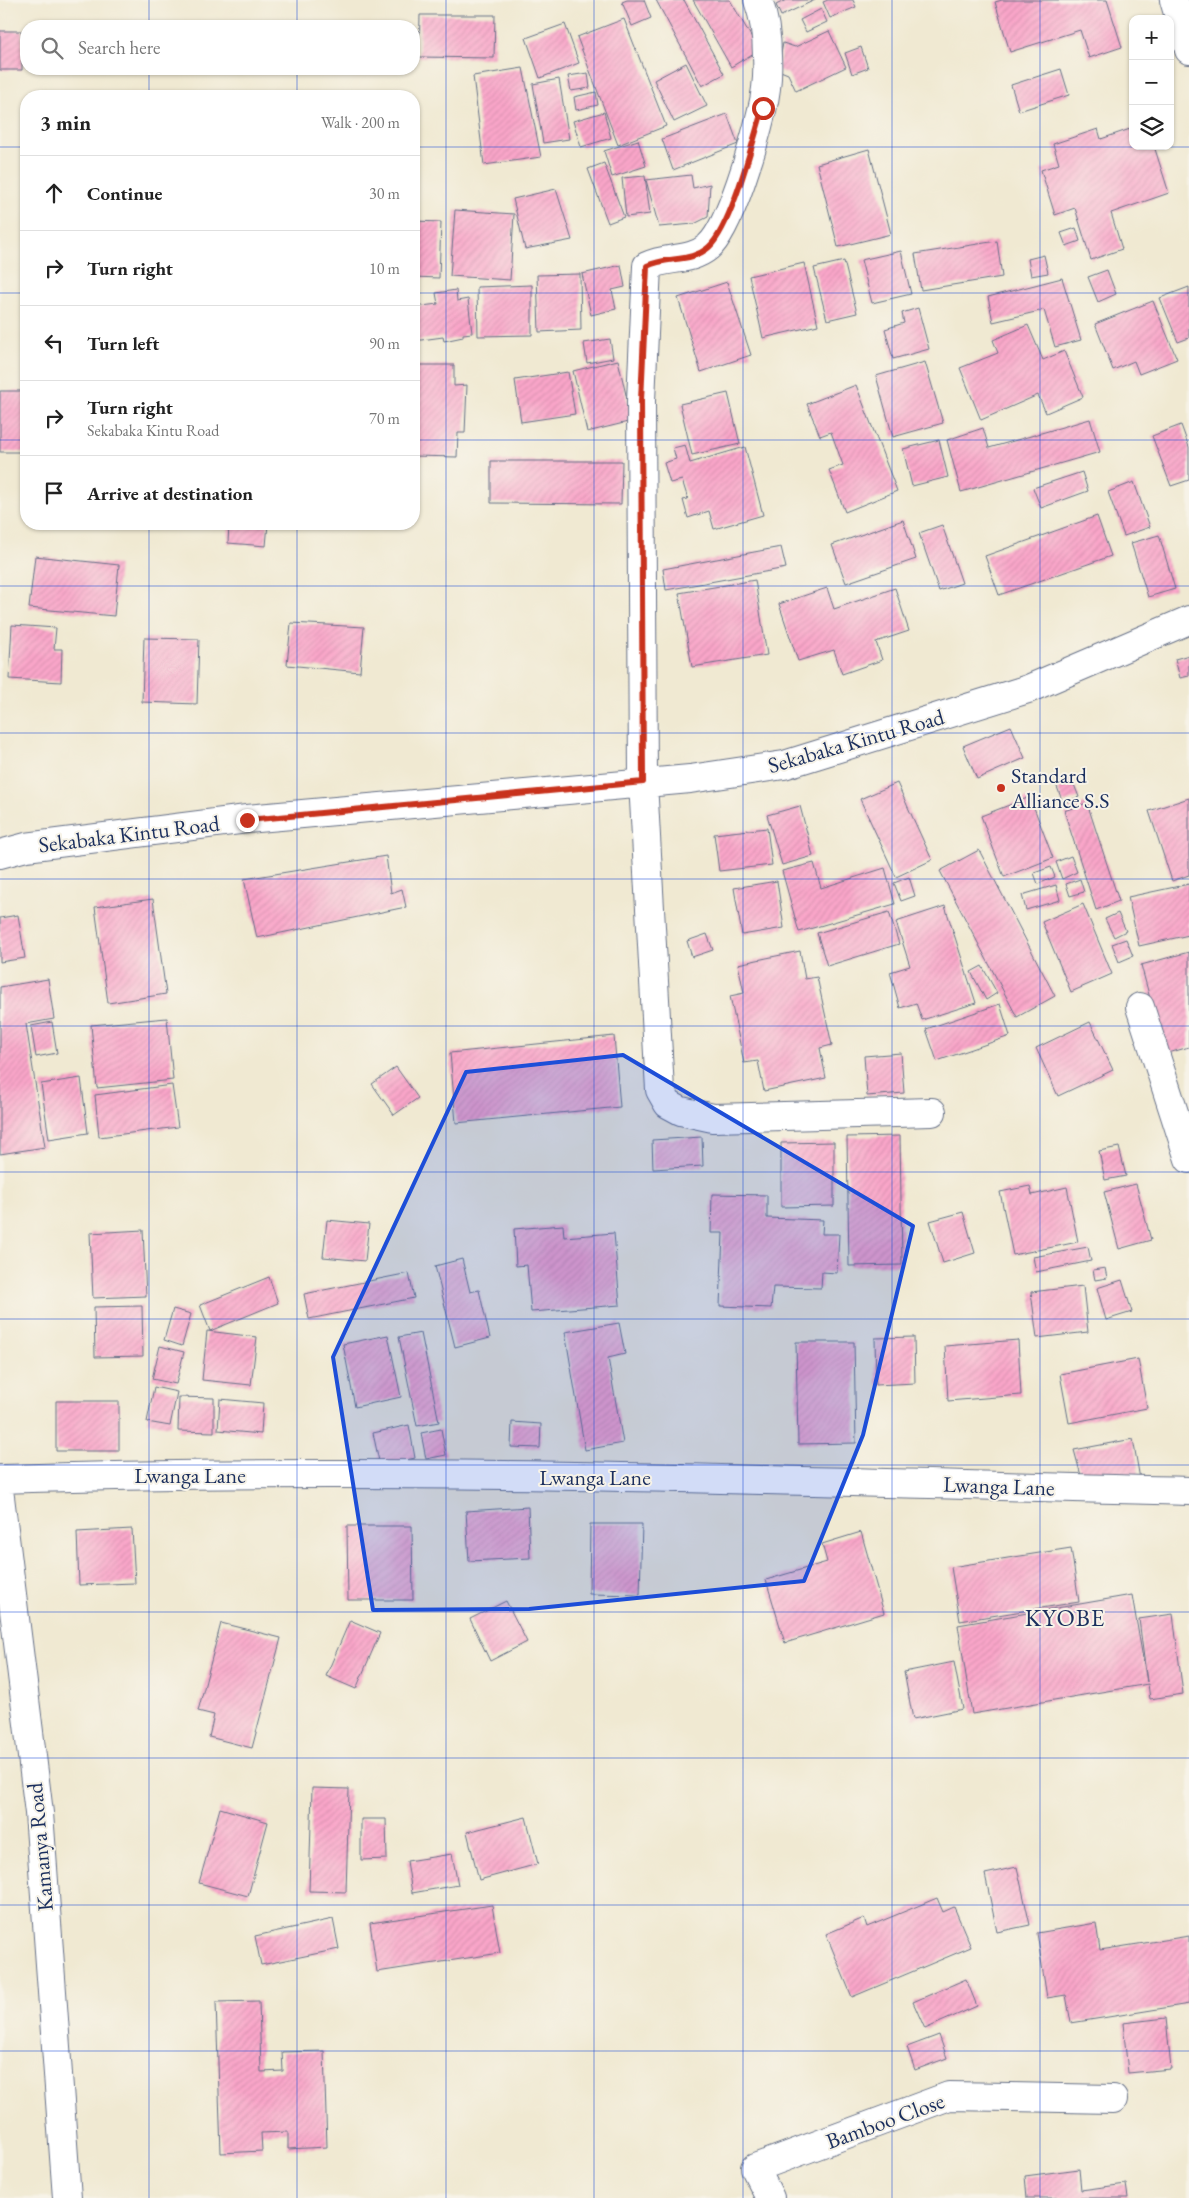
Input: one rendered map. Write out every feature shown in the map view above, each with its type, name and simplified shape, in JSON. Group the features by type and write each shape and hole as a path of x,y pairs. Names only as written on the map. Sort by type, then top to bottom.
{"street":[{"path":"758,0 762,11 767,56 763,108 736,194 723,225 709,247 689,258 660,260 647,266 641,401 643,782 660,1090 668,1104 682,1110 713,1118 932,1112"},
{"path":"1174,0 1189,50"},
{"name":"Sekabaka Kintu Road","path":"0,854 26,846 247,820 690,779 784,766 1028,689 1189,620"},
{"path":"1140,1007 1189,1159"},
{"name":"Lwanga Lane","path":"0,1479 143,1474 646,1477 1189,1491"},
{"name":"Kamanya Road","path":"0,1497 39,1813 67,2198"},
{"name":"Bamboo Close","path":"770,2198 755,2168 949,2096 1113,2099"}],"highlighted area":[{"path":"623,1055 913,1226 863,1435 804,1581 529,1609 373,1610 333,1357 466,1072"}],"building":[{"path":"627,0 644,0 651,18 632,26 622,2"},
{"path":"656,0 684,0 724,74 702,86"},
{"path":"693,0 730,0 759,50 731,67"},
{"path":"786,0 815,0 781,16 776,5"},
{"path":"828,0 853,0 856,7 830,18 823,2"},
{"path":"1002,0 1107,0 1122,47 1089,58 1080,30 1010,52 995,2"},
{"path":"821,9 827,22 806,32 800,20"},
{"path":"420,15 495,15 494,58 420,57"},
{"path":"624,19 666,126 618,145 577,37"},
{"path":"565,24 579,63 540,78 526,38"},
{"path":"0,31 20,31 20,70 0,70"},
{"path":"829,31 846,67 796,91 788,74 778,70 783,43 795,47"},
{"path":"861,47 868,68 852,74 845,53"},
{"path":"686,63 707,106 674,122 654,80"},
{"path":"523,68 541,157 484,165 473,76"},
{"path":"1061,69 1069,95 1019,111 1011,85"},
{"path":"588,73 590,88 571,91 568,76"},
{"path":"559,79 569,139 543,143 533,84"},
{"path":"596,92 598,105 576,110 574,97"},
{"path":"604,112 611,138 581,147 573,121"},
{"path":"727,114 738,144 673,170 662,139"},
{"path":"1098,129 1101,139 1129,129 1129,150 1155,150 1169,193 1111,213 1122,249 1091,260 1075,208 1055,215 1041,170 1059,164 1053,144"},
{"path":"638,140 646,166 612,177 604,151"},
{"path":"869,149 891,234 838,247 817,164"},
{"path":"604,163 624,217 608,223 588,169"},
{"path":"691,175 693,188 710,184 708,217 694,224 659,227 646,180"},
{"path":"645,176 650,214 626,217 622,178"},
{"path":"556,189 572,240 525,249 513,199"},
{"path":"455,210 514,214 510,280 450,276"},
{"path":"420,221 441,222 439,278 420,277"},
{"path":"1076,228 1080,241 1066,246 1061,233"},
{"path":"997,241 1002,277 921,290 915,254"},
{"path":"901,251 911,294 872,303 861,260"},
{"path":"1044,255 1048,273 1031,276 1028,259"},
{"path":"844,261 857,313 827,320 814,268"},
{"path":"804,263 818,325 763,338 749,276"},
{"path":"621,265 625,287 612,290 616,309 591,315 582,274"},
{"path":"1107,270 1116,294 1098,302 1088,277"},
{"path":"580,274 581,330 539,332 537,275"},
{"path":"1062,278 1081,340 1055,347 1044,310 993,322 988,297"},
{"path":"727,282 751,355 701,372 678,298"},
{"path":"532,285 532,335 478,336 477,287"},
{"path":"1189,287 1189,338 1178,342 1160,298"},
{"path":"456,290 457,301 468,299 472,333 463,334 463,337 444,341 443,337 420,340 420,306 438,304 436,293"},
{"path":"1153,301 1177,359 1139,374 1134,361 1113,370 1095,324"},
{"path":"918,308 929,349 893,359 885,329 904,323 902,313"},
{"path":"1028,325 1043,360 1064,351 1083,397 1046,413 1038,395 981,420 960,368 998,353 993,340"},
{"path":"610,339 613,358 587,363 584,343"},
{"path":"618,360 632,421 587,432 573,371"},
{"path":"925,362 943,423 893,437 876,376"},
{"path":"420,365 454,365 454,386 467,385 465,433 458,433 457,457 420,456"},
{"path":"568,372 575,414 521,422 515,380"},
{"path":"856,385 897,491 845,512 829,470 843,465 831,432 820,436 807,404"},
{"path":"0,391 20,391 20,452 0,452"},
{"path":"728,393 740,444 692,455 680,404"},
{"path":"1090,419 1100,452 961,492 947,440 983,428 989,448"},
{"path":"1181,425 1189,447 1189,480 1171,486 1152,436"},
{"path":"939,440 948,477 912,486 903,449"},
{"path":"685,445 690,463 745,447 763,515 714,529 709,511 688,518 683,500 688,499 682,480 670,483 664,463 676,459 673,448"},
{"path":"491,461 622,461 621,504 491,503"},
{"path":"1082,472 1088,491 1041,508 1033,488"},
{"path":"1134,482 1150,527 1124,536 1108,492"},
{"path":"1097,516 1111,556 999,595 985,556"},
{"path":"903,520 916,559 846,583 832,545"},
{"path":"942,525 962,583 939,591 919,533"},
{"path":"229,530 267,530 266,546 228,543"},
{"path":"1159,535 1175,589 1148,597 1131,543"},
{"path":"781,547 786,568 666,590 663,569"},
{"path":"35,556 119,565 114,616 29,608"},
{"path":"755,580 767,655 692,667 679,593"},
{"path":"827,588 834,609 895,588 909,631 876,642 882,660 842,674 834,650 798,661 779,604"},
{"path":"291,623 364,627 360,672 287,665"},
{"path":"12,625 56,628 54,649 62,649 61,682 9,679"},
{"path":"144,638 199,639 197,704 142,702"},
{"path":"1189,655 1189,676 1180,678 1175,659"},
{"path":"1011,726 1025,758 977,779 963,746"},
{"path":"1071,777 1079,797 1063,803 1056,784"},
{"path":"897,783 932,860 896,877 860,799"},
{"path":"1030,797 1053,858 1004,877 981,816"},
{"path":"1189,798 1189,875 1172,881 1149,811"},
{"path":"1087,803 1119,901 1096,910 1064,811"},
{"path":"800,806 813,856 782,865 767,815"},
{"path":"767,828 772,865 719,871 714,834"},
{"path":"979,850 1055,996 1017,1017 940,871"},
{"path":"386,856 391,893 402,889 406,907 257,938 244,879"},
{"path":"1071,856 1077,872 1062,879 1056,862"},
{"path":"814,863 821,888 885,868 895,904 799,932 782,871"},
{"path":"1051,867 1055,877 1038,884 1034,873"},
{"path":"909,877 915,896 901,901 894,883"},
{"path":"1080,879 1084,892 1070,896 1066,884"},
{"path":"777,881 784,928 742,935 734,888"},
{"path":"1189,884 1189,935 1139,946 1128,897"},
{"path":"1056,885 1060,900 1026,910 1022,895"},
{"path":"153,899 166,994 108,1003 95,907"},
{"path":"1083,904 1112,974 1071,992 1042,922"},
{"path":"945,906 976,1003 922,1020 916,1003 900,1008 890,972 910,966 896,922"},
{"path":"889,912 899,944 827,966 817,933"},
{"path":"1118,913 1126,931 1114,937 1105,919"},
{"path":"18,915 25,958 0,962 0,918"},
{"path":"707,934 713,950 692,957 687,941"},
{"path":"1126,939 1133,956 1119,962 1112,944"},
{"path":"800,951 805,979 817,977 832,1045 820,1048 826,1078 764,1091 758,1061 744,1063 730,996 744,993 738,964"},
{"path":"1189,952 1189,1047 1165,1054 1141,965"},
{"path":"982,966 997,993 986,1000 971,972"},
{"path":"48,979 54,1019 26,1024 45,1147 0,1154 0,987"},
{"path":"1000,1004 1010,1036 937,1061 926,1029"},
{"path":"167,1018 173,1080 97,1088 91,1025"},
{"path":"52,1022 57,1053 36,1057 31,1026"},
{"path":"1090,1022 1113,1070 1058,1096 1036,1048"},
{"path":"614,1036 620,1107 456,1123 450,1053"},
{"path":"901,1053 904,1093 867,1096 864,1056"},
{"path":"396,1067 418,1098 394,1115 372,1084"},
{"path":"81,1078 88,1133 49,1139 41,1084"},
{"path":"172,1085 178,1127 99,1137 95,1095"},
{"path":"900,1136 902,1265 849,1266 847,1137"},
{"path":"702,1137 703,1166 653,1169 652,1140"},
{"path":"834,1142 834,1206 781,1207 781,1143"},
{"path":"1119,1147 1126,1176 1105,1180 1099,1151"},
{"path":"1136,1184 1151,1240 1119,1249 1104,1192"},
{"path":"1030,1186 1032,1195 1067,1187 1078,1242 1013,1255 1000,1192"},
{"path":"712,1194 767,1195 767,1218 823,1220 822,1234 839,1234 837,1273 822,1272 821,1288 773,1287 771,1308 720,1306 723,1233 711,1233"},
{"path":"963,1212 975,1253 943,1263 930,1221"},
{"path":"327,1220 369,1224 365,1261 323,1257"},
{"path":"563,1225 564,1237 614,1233 620,1305 531,1312 527,1265 516,1266 514,1229"},
{"path":"143,1230 146,1296 93,1298 90,1233"},
{"path":"1088,1247 1091,1261 1036,1272 1033,1257"},
{"path":"462,1259 470,1292 479,1290 490,1338 455,1347 435,1266"},
{"path":"1105,1268 1107,1278 1095,1280 1093,1270"},
{"path":"409,1273 414,1298 309,1319 304,1294"},
{"path":"269,1277 278,1303 210,1331 200,1305"},
{"path":"1122,1280 1132,1312 1106,1320 1097,1288"},
{"path":"1083,1286 1088,1332 1037,1338 1031,1292"},
{"path":"142,1306 143,1356 95,1357 94,1307"},
{"path":"173,1309 191,1314 182,1346 164,1340"},
{"path":"619,1323 625,1354 608,1358 623,1443 585,1450 565,1332"},
{"path":"207,1331 257,1337 251,1385 202,1380"},
{"path":"421,1333 439,1422 417,1426 399,1337"},
{"path":"388,1335 401,1397 355,1407 343,1344"},
{"path":"914,1337 915,1383 876,1385 875,1338"},
{"path":"1018,1340 1021,1395 948,1401 945,1346"},
{"path":"796,1342 854,1342 856,1443 798,1444"},
{"path":"160,1346 184,1352 176,1384 152,1379"},
{"path":"1138,1359 1147,1408 1069,1423 1060,1374"},
{"path":"154,1387 177,1392 170,1426 147,1422"},
{"path":"179,1397 214,1398 214,1432 178,1431"},
{"path":"220,1399 263,1403 261,1434 218,1430"},
{"path":"56,1401 119,1401 119,1451 56,1451"},
{"path":"512,1422 541,1424 540,1448 511,1447"},
{"path":"409,1425 415,1458 380,1466 373,1433"},
{"path":"441,1429 446,1455 426,1459 421,1433"},
{"path":"1133,1439 1140,1479 1083,1483 1074,1450"},
{"path":"528,1507 530,1558 469,1561 466,1511"},
{"path":"590,1524 642,1524 640,1595 589,1594"},
{"path":"347,1526 412,1526 413,1600 348,1600"},
{"path":"132,1529 135,1583 79,1585 77,1532"},
{"path":"861,1532 884,1613 785,1643 766,1580 827,1562 822,1544"},
{"path":"1071,1548 1079,1602 960,1621 951,1567"},
{"path":"1132,1595 1147,1682 1139,1619 1173,1614 1183,1694 1150,1699 1148,1684 972,1714 958,1625"},
{"path":"506,1601 527,1642 490,1661 470,1619"},
{"path":"350,1620 380,1633 356,1689 326,1676"},
{"path":"221,1623 281,1638 252,1748 209,1737 214,1715 198,1711"},
{"path":"954,1662 963,1709 913,1719 904,1672"},
{"path":"312,1788 349,1789 346,1892 309,1891"},
{"path":"220,1808 268,1822 248,1896 199,1883"},
{"path":"526,1817 538,1864 479,1880 467,1832"},
{"path":"361,1819 386,1819 387,1859 361,1860"},
{"path":"452,1854 458,1885 412,1893 407,1861"},
{"path":"1017,1867 1030,1925 997,1932 985,1874"},
{"path":"937,1898 943,1912 954,1907 971,1947 852,1997 826,1934 864,1918 867,1927"},
{"path":"492,1905 500,1953 377,1972 370,1923"},
{"path":"333,1919 339,1949 261,1965 255,1936"},
{"path":"1096,1923 1100,1950 1189,1936 1189,2004 1071,2023 1066,1995 1047,1998 1037,1933"},
{"path":"966,1979 977,2006 925,2029 913,2002"},
{"path":"259,2001 261,2072 283,2071 282,2052 324,2051 327,2147 288,2149 288,2132 261,2133 262,2151 221,2153 216,2002"},
{"path":"1166,2018 1171,2069 1128,2073 1123,2023"},
{"path":"939,2035 947,2058 915,2070 907,2047"},
{"path":"1079,2169 1081,2190 1126,2184 1128,2198 1027,2198 1025,2176"}],"place":[{"name":"Standard Alliance S.S","path":"1001,788"}],"district":[{"name":"KYOBE","path":"1065,1617"}],"route":[{"path":"247,820 643,782 641,401 647,266 660,260 689,258 709,247 723,225 736,194 763,108"}]}
